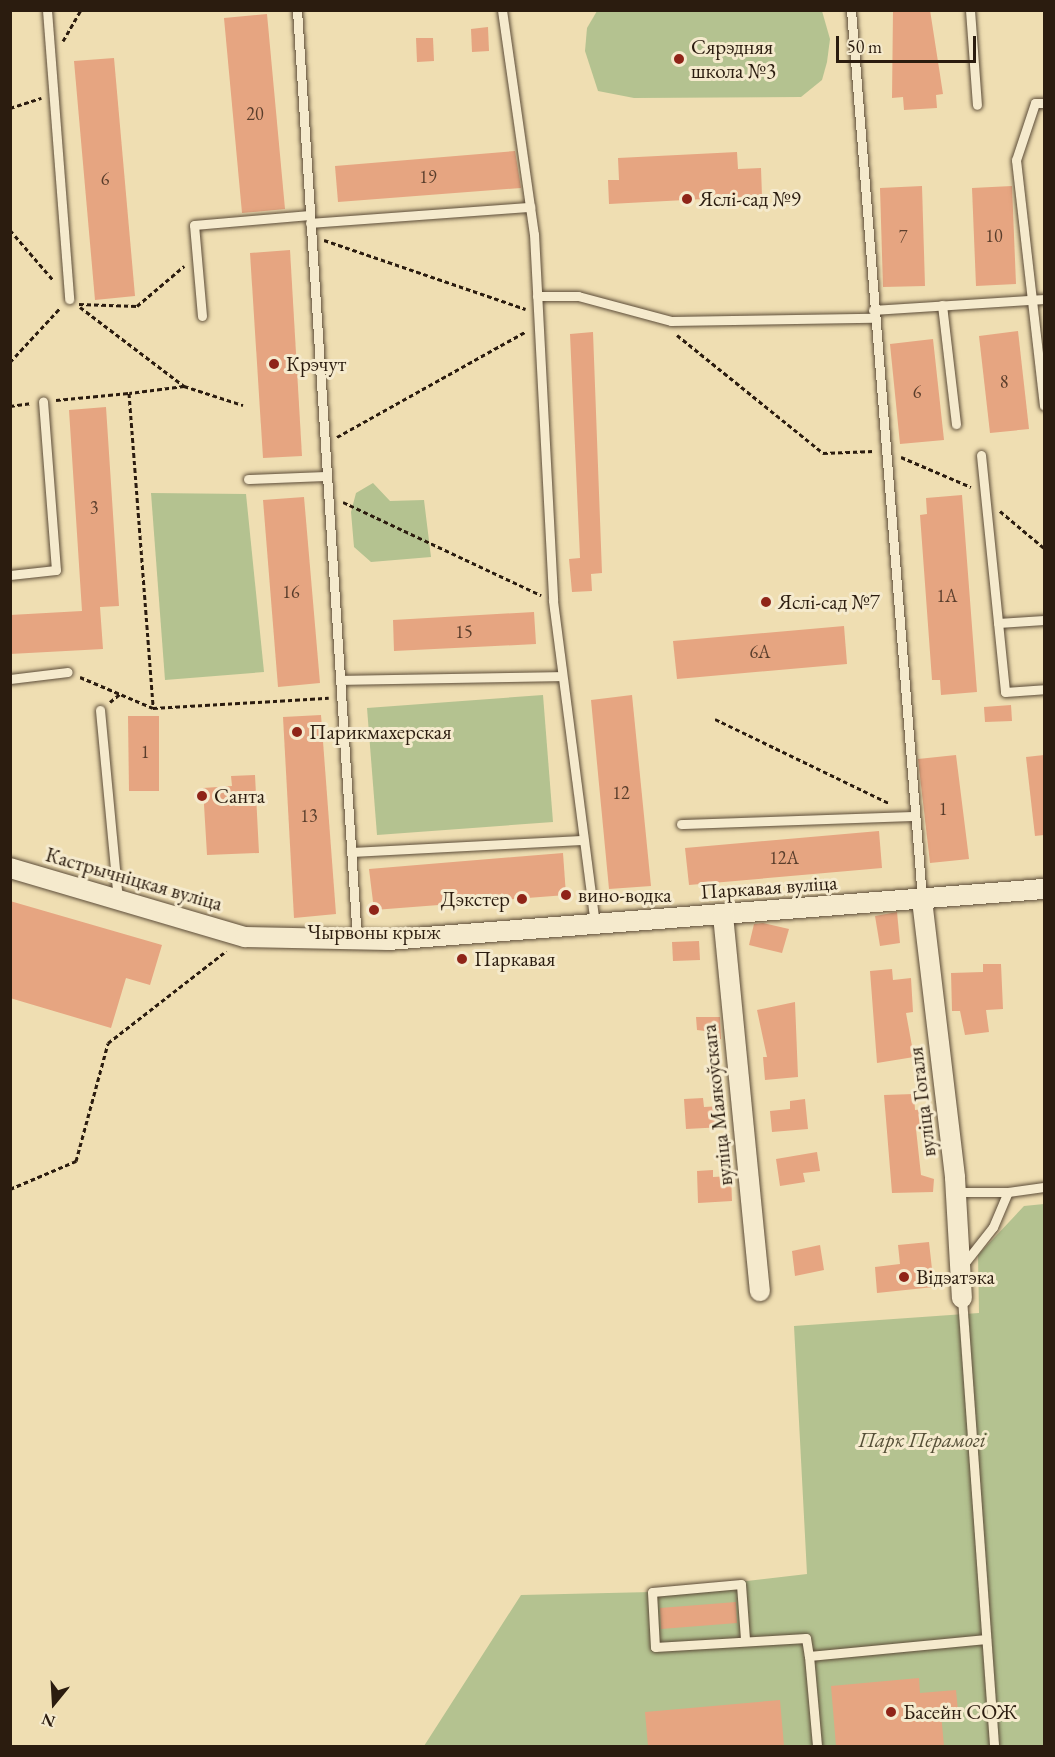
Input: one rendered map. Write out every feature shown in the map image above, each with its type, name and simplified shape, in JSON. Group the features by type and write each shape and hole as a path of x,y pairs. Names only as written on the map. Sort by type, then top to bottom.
{"street":[{"name":"Кастрычніцкая вуліца","path":"10,868 244,937"},
{"name":"Паркавая вуліца","path":"244,937 357,940 595,925 1044,889"},
{"name":"вуліца Гогаля","path":"922,900 956,1192 962,1298"},
{"name":"вуліца Маякоўскага","path":"723,915 760,1291"}],"lane":[{"path":"47,10 52,96 72,302"},
{"path":"297,10 357,940"},
{"path":"502,10 530,207 539,324 553,601 582,840 595,925"},
{"path":"851,10 873,314 922,900"},
{"path":"970,10 978,105"},
{"path":"1044,103 1035,103 1016,160 1034,300 1044,405"},
{"path":"202,316 194,225 530,207"},
{"path":"537,296 578,296 671,321 873,314 942,305 1044,299"},
{"path":"942,305 956,424"},
{"path":"10,575 56,570 43,402"},
{"path":"981,455 1005,692 1044,689"},
{"path":"248,479 327,476"},
{"path":"998,623 1044,620"},
{"path":"10,679 68,672"},
{"path":"340,680 562,676"},
{"path":"100,710 118,901"},
{"path":"681,824 915,816"},
{"path":"351,852 582,840"},
{"path":"956,1192 1008,1191 1044,1187"},
{"path":"960,1269 993,1227 1008,1191"},
{"path":"962,1298 994,1746"},
{"path":"746,1639 741,1584 652,1592 655,1647 746,1639 806,1638 816,1746"},
{"path":"809,1656 986,1639"}],"path":[{"path":"50,63 81,10"},
{"path":"10,108 15,102 52,96"},
{"path":"10,230 72,302 184,386 243,405"},
{"path":"311,236 538,314"},
{"path":"10,362 72,302 136,306 197,255"},
{"path":"654,316 823,453 884,450 961,479 1044,548"},
{"path":"325,444 539,324"},
{"path":"10,406 184,386"},
{"path":"129,393 153,708"},
{"path":"328,494 553,601"},
{"path":"68,672 153,708 341,697"},
{"path":"715,719 915,816"},
{"path":"10,1189 76,1161 108,1043 244,937"}],"green space":[{"path":"597,11 822,11 830,39 827,62 822,80 801,97 634,98 598,91 585,51 587,28"},
{"path":"373,483 390,501 424,500 431,557 371,562 354,547 351,512 356,493"},
{"path":"151,493 246,494 264,672 165,680"},
{"path":"543,695 553,822 377,835 367,708"},
{"name":"Парк Перамогі","path":"1044,1204 1044,1746 424,1746 521,1595 652,1592 807,1574 794,1326 979,1313 978,1255 1024,1206"}],"building":[{"path":"893,10 930,10 943,94 936,95 937,108 904,110 903,97 892,98"},
{"path":"267,14 285,209 242,213 224,18"},
{"path":"488,27 489,51 472,52 471,29"},
{"path":"416,38 433,38 434,61 417,62"},
{"path":"114,58 135,296 95,300 74,61"},
{"path":"515,151 521,188 338,202 335,166"},
{"path":"737,152 738,169 761,168 762,196 609,204 608,180 619,180 618,158"},
{"path":"922,186 925,286 883,287 880,188"},
{"path":"1012,186 1016,284 976,286 972,188"},
{"path":"290,250 302,456 263,458 250,253"},
{"path":"1018,331 1029,429 990,433 979,336"},
{"path":"593,332 602,573 591,574 592,591 572,592 569,559 580,558 570,334"},
{"path":"933,339 944,440 900,444 890,344"},
{"path":"106,407 119,606 100,607 103,649 10,654 10,615 82,611 69,410"},
{"path":"962,495 977,692 941,695 940,680 932,680 920,515 927,514 926,498"},
{"path":"304,497 320,683 278,687 263,500"},
{"path":"534,612 536,644 394,651 393,620"},
{"path":"844,626 847,664 677,679 673,641"},
{"path":"632,695 651,886 609,889 591,700"},
{"path":"1011,705 1012,721 985,722 984,707"},
{"path":"321,715 336,914 294,918 283,717"},
{"path":"128,716 159,716 159,791 129,791"},
{"path":"956,755 969,859 930,863 918,759"},
{"path":"1044,755 1044,835 1035,836 1026,757"},
{"path":"255,775 259,853 207,855 203,788 232,786 231,776"},
{"path":"879,831 882,868 689,885 685,848"},
{"path":"563,853 566,895 374,910 369,869"},
{"path":"10,901 162,945 150,985 126,978 111,1028 10,998"},
{"path":"897,912 900,943 880,946 875,916"},
{"path":"763,923 789,929 782,953 749,945 754,924"},
{"path":"699,941 700,960 673,961 672,942"},
{"path":"983,964 1001,964 1003,1009 986,1010 989,1032 965,1035 960,1011 952,1011 951,973 983,972"},
{"path":"892,969 893,980 911,978 913,1012 906,1013 914,1057 877,1063 870,971"},
{"path":"795,1002 798,1077 765,1080 763,1057 767,1057 757,1010"},
{"path":"696,1017 720,1017 721,1039 707,1042 705,1031 697,1030"},
{"path":"914,1094 915,1110 925,1109 927,1128 916,1129 921,1175 934,1179 933,1192 892,1193 884,1095"},
{"path":"703,1098 704,1107 722,1106 724,1127 686,1129 684,1099"},
{"path":"805,1099 808,1129 772,1132 770,1111 790,1109 790,1101"},
{"path":"817,1152 820,1171 803,1173 805,1182 780,1186 776,1159"},
{"path":"713,1170 713,1177 731,1176 732,1201 698,1203 697,1171"},
{"name":"Відэатэка","path":"929,1242 934,1287 877,1293 875,1267 900,1264 898,1245"},
{"path":"820,1245 824,1270 795,1276 792,1251"},
{"path":"736,1602 737,1623 661,1629 660,1608"},
{"name":"Басейн СОЖ","path":"919,1678 920,1693 956,1690 958,1711 941,1713 944,1746 836,1746 831,1686"},
{"path":"780,1700 784,1746 648,1746 645,1712"}],"place":[{"name":"Сярэдняя школа №3","path":"679,59"},
{"name":"Яслі-сад №9","path":"687,199"},
{"name":"Крэчут","path":"274,364"},
{"name":"Яслі-сад №7","path":"766,602"},
{"name":"Парикмахерская","path":"297,732"},
{"name":"Санта","path":"202,796"},
{"name":"вино-водка","path":"566,895"},
{"name":"Дэкстер","path":"522,899"},
{"name":"Чырвоны крыж","path":"374,910"},
{"name":"Паркавая","path":"462,959"},
{"name":"Відэатэка","path":"904,1277"},
{"name":"Басейн СОЖ","path":"891,1712"}]}
